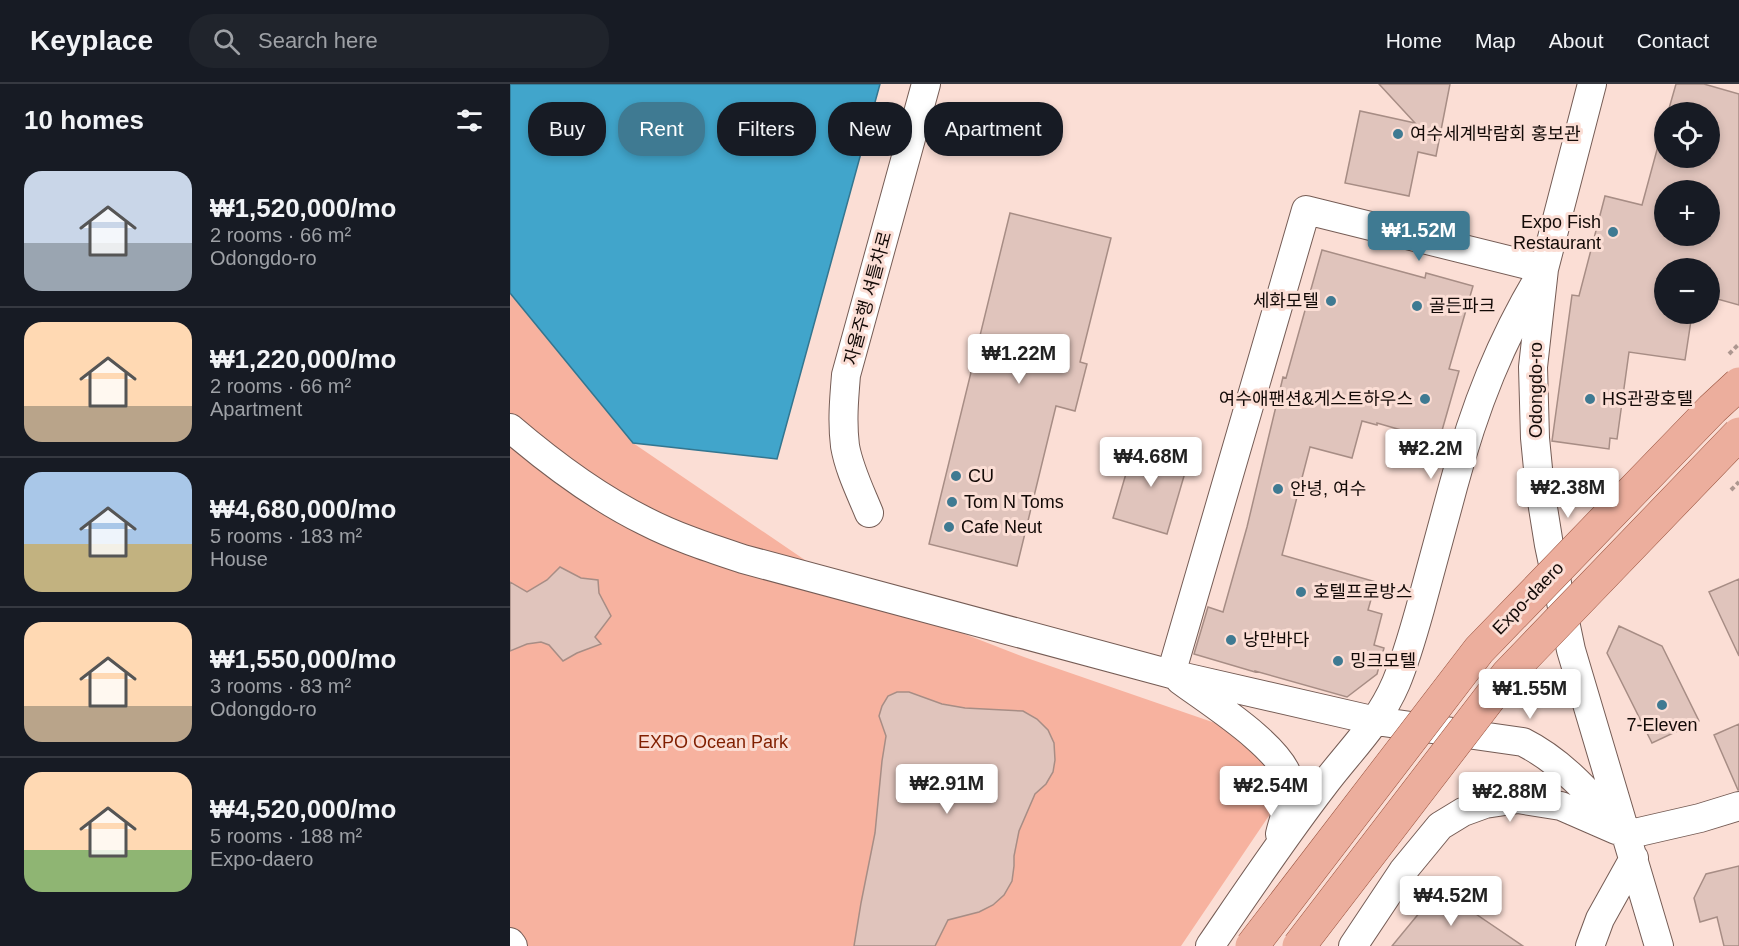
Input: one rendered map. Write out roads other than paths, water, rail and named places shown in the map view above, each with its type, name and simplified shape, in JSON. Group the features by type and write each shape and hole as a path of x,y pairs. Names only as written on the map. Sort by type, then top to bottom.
{"main road":[{"name":"Expo-daero","path":"1252,946 1479,650 1712,409 1739,384"},
{"path":"1299,946 1508,675 1739,434"}],"street":[{"name":"자율주행 셔틀차로","path":"869,513 845,448 843,423 846,375 926,84"},
{"name":"Odongdo-ro","path":"1592,84 1544,269 1533,367 1535,438 1549,545 1571,650 1659,946"},
{"path":"1210,946 1324,784 1376,721 1395,685 1403,665 1477,407 1506,336 1544,269 1306,210 1171,674 1260,741 1283,764 1290,781 1290,792 1275,851"},
{"name":"Odongdo-ro","path":"510,428 555,464 646,522 698,544 743,559 1171,674 1376,721 1523,742 1537,749 1570,774 1630,846"},
{"path":"1353,946 1403,871 1440,826 1463,812 1501,800 1528,800 1561,806 1630,846"},
{"path":"1590,946 1630,846 1700,818 1739,806"},
{"path":"510,942 513,946"}],"water":[{"path":"510,84 880,84 875,102 828,102 828,156 860,156 777,459 633,443 510,293"}],"place":[{"name":"여수세계박람회 홍보관","path":"1398,134"},
{"name":"Expo Fish Restaurant","path":"1613,232"},
{"name":"세화모텔","path":"1331,301"},
{"name":"골든파크","path":"1417,306"},
{"name":"여수애팬션&게스트하우스","path":"1425,399"},
{"name":"HS관광호텔","path":"1590,399"},
{"name":"CU","path":"956,476"},
{"name":"안녕, 여수","path":"1278,489"},
{"name":"Tom N Toms","path":"952,502"},
{"name":"Cafe Neut","path":"949,527"},
{"name":"호텔프로방스","path":"1301,592"},
{"name":"낭만바다","path":"1231,640"},
{"name":"밍크모텔","path":"1338,661"},
{"name":"7-Eleven","path":"1662,705"}],"park label":[{"name":"EXPO Ocean Park","path":"713,742"}]}
